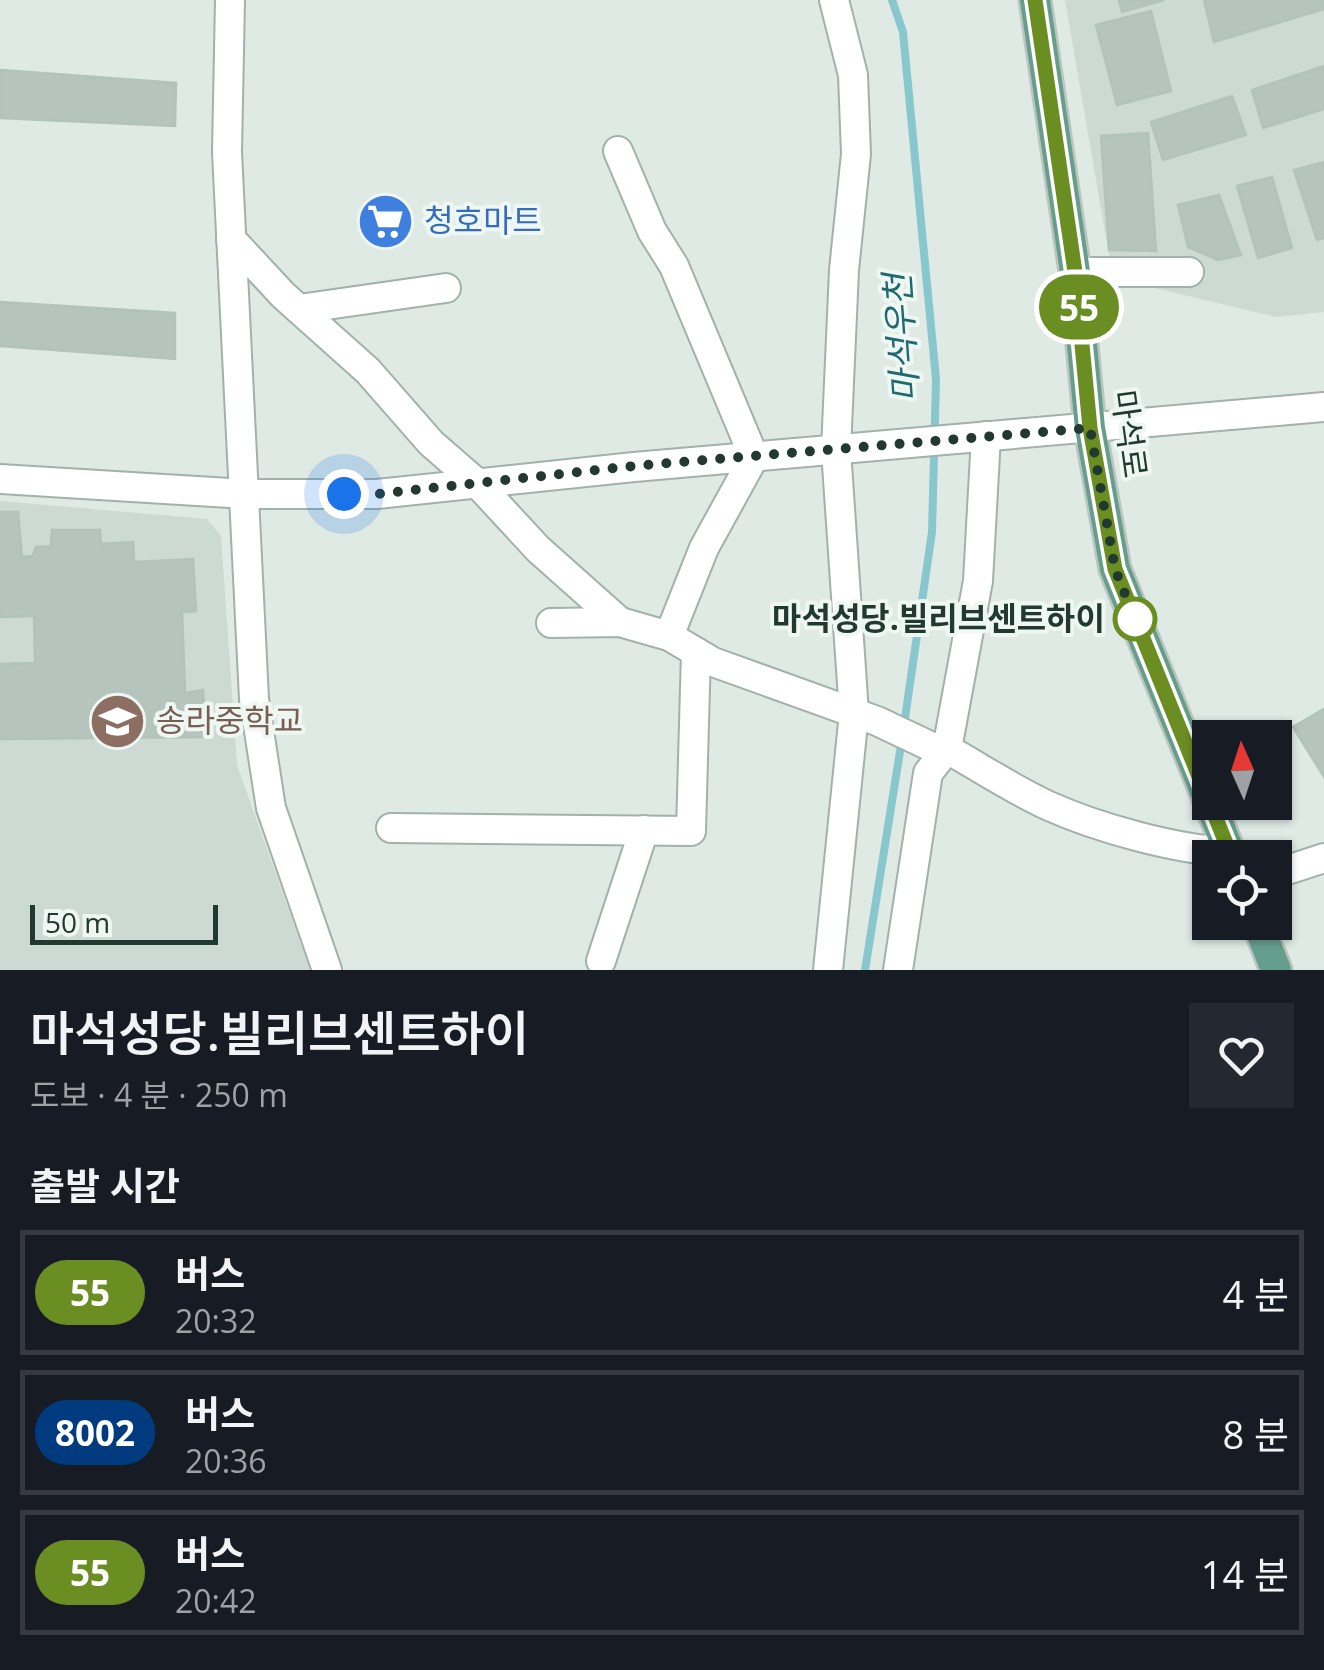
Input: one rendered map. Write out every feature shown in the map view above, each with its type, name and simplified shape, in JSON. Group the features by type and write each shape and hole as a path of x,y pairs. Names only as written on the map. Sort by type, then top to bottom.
{"main road":[{"name":"마석로","path":"1035,0 1075,272 1090,428 1115,569 1225,840"},
{"path":"1264,940 1276,970"}],"street":[{"path":"828,970 866,717 836,450 844,270 856,154 853,75 834,0"},
{"path":"233,5 228,152 231,239 248,597 260,746 272,808 327,970"},
{"path":"618,151 652,230 674,266 754,456"},
{"path":"231,239 299,309 368,371 431,443 478,484 538,549 620,622"},
{"path":"1075,272 1189,272"},
{"path":"299,309 446,288"},
{"path":"0,480 246,494 377,494 754,456 1324,407"},
{"path":"898,970 928,773 939,748 978,580 986,436"},
{"path":"669,636 704,548 754,456"},
{"path":"551,624 620,622 669,636 713,662 866,717 939,748 1051,806 1151,840 1192,849"},
{"path":"392,828 691,831 696,652"},
{"path":"601,961 644,830"},
{"path":"1292,868 1324,858"}],"shaded area":[{"path":"1065,0 1324,0 1324,312 1276,317 1113,278"},
{"name":"송라중학교","path":"0,501 207,519 221,536 237,765 310,970 0,970"}],"building":[{"path":"1119,0 1164,0 1122,12"},
{"path":"1204,0 1324,0 1324,9 1214,42"},
{"path":"1151,11 1171,91 1117,105 1096,25"},
{"path":"1324,66 1324,109 1263,128 1252,90"},
{"path":"1,70 176,83 175,126 0,118"},
{"path":"1232,96 1246,135 1163,160 1151,122"},
{"path":"1148,133 1156,251 1109,250 1101,136"},
{"path":"1324,162 1324,238 1317,240 1294,170"},
{"path":"1272,177 1292,248 1258,258 1237,186"},
{"path":"1219,195 1241,255 1218,260 1188,247 1178,205"},
{"path":"0,302 175,313 175,359 0,346"},
{"path":"0,512 18,512 22,557 33,556 36,547 51,546 52,530 100,530 101,544 133,542 134,562 193,559 196,611 182,612 185,693 203,690 206,737 0,739 0,664 35,663 34,616 0,617"},
{"path":"1324,709 1324,777 1293,727"}],"waterway":[{"name":"마석우천","path":"892,0 903,32 936,379 932,532 904,725"},
{"name":"마석우천","path":"865,970 902,739"}],"bus line":[{"name":"55","path":"1035,0 1075,272 1090,428 1115,569 1225,840"}],"place":[{"name":"청호마트","path":"385,221"},
{"name":"마석성당.빌리브센트하이","path":"1135,619"},
{"name":"송라중학교","path":"117,721"}],"route":[{"path":"344,494 1090,428 1115,569 1135,619"}]}
